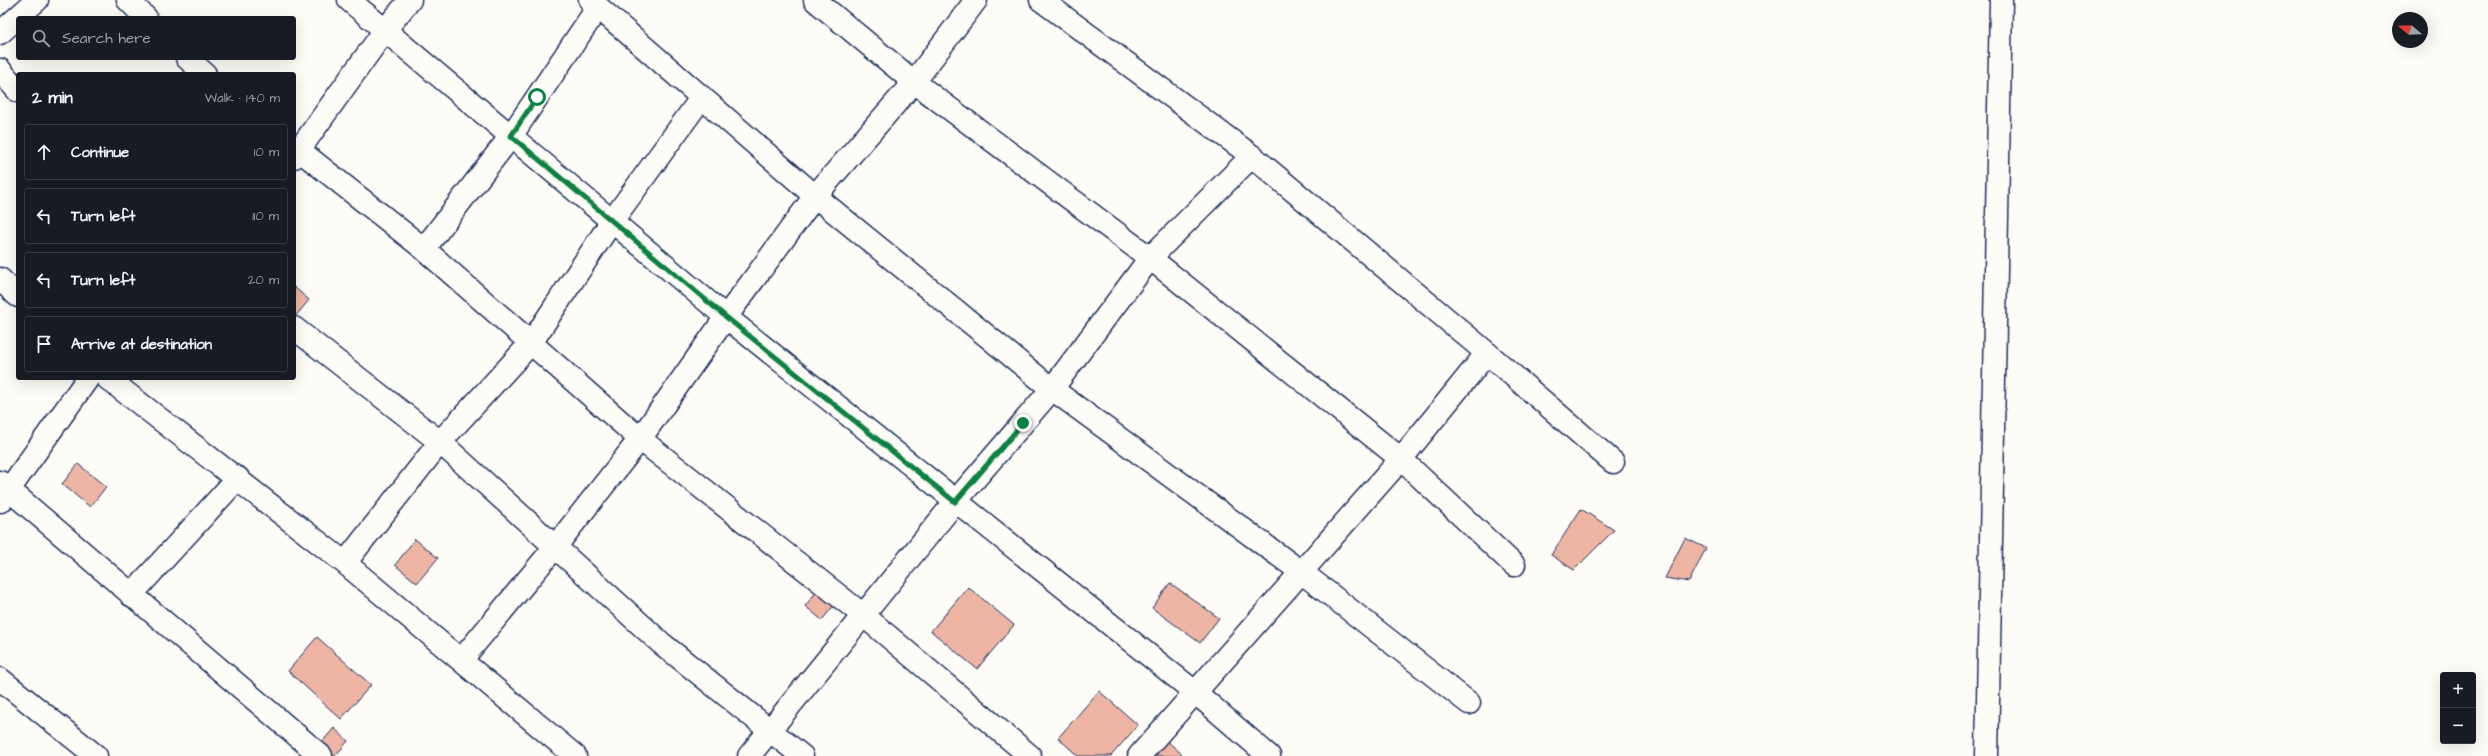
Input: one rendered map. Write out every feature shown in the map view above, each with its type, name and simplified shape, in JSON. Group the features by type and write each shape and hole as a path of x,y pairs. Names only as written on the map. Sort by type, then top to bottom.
{"street":[{"path":"20,16 37,0"},
{"path":"128,0 144,16"},
{"path":"348,0 726,317 955,502 1196,693 1269,756"},
{"path":"410,0 385,30 296,151 424,249 640,439 863,616 1030,756"},
{"path":"815,0 914,82 1150,258 1401,459 1514,565"},
{"path":"462,659 555,547 640,439 726,317 815,196 914,82 976,0"},
{"path":"1041,0 1252,156 1487,353 1613,462"},
{"path":"1987,756 2001,0"},
{"path":"424,249 511,136 594,4 815,196 1052,389 1300,571 1469,703"},
{"path":"0,34 16,19"},
{"path":"189,60 203,72"},
{"path":"0,70 16,89"},
{"path":"345,563 440,442 531,343 612,221 702,97"},
{"path":"749,756 955,502 1052,389 1150,258 1252,156"},
{"path":"0,279 16,294"},
{"path":"296,330 440,442 662,643 802,756"},
{"path":"1139,756 1196,693 1300,571 1401,459 1487,353"},
{"path":"87,380 3,492 131,595 321,756"},
{"path":"110,380 238,478 345,563 462,659 575,756"},
{"path":"131,595 238,478"},
{"path":"0,679 96,756"}],"building":[{"path":"296,289 309,300 296,316"},
{"path":"78,464 106,487 90,507 62,484"},
{"path":"1581,509 1614,530 1574,570 1551,555"},
{"path":"1685,538 1706,548 1689,582 1665,578"},
{"path":"415,539 438,558 417,583 395,565"},
{"path":"826,580 843,594 822,620 805,606"},
{"path":"1170,583 1219,618 1200,643 1152,608"},
{"path":"968,587 1014,625 977,669 931,631"},
{"path":"317,637 371,685 341,719 288,671"},
{"path":"1099,691 1138,725 1111,756 1078,756 1058,738"},
{"path":"334,728 348,741 335,756 310,756"},
{"path":"1166,740 1184,756 1152,756"}],"route":[{"path":"537,97 511,136 726,317 955,502 1023,423"}]}
